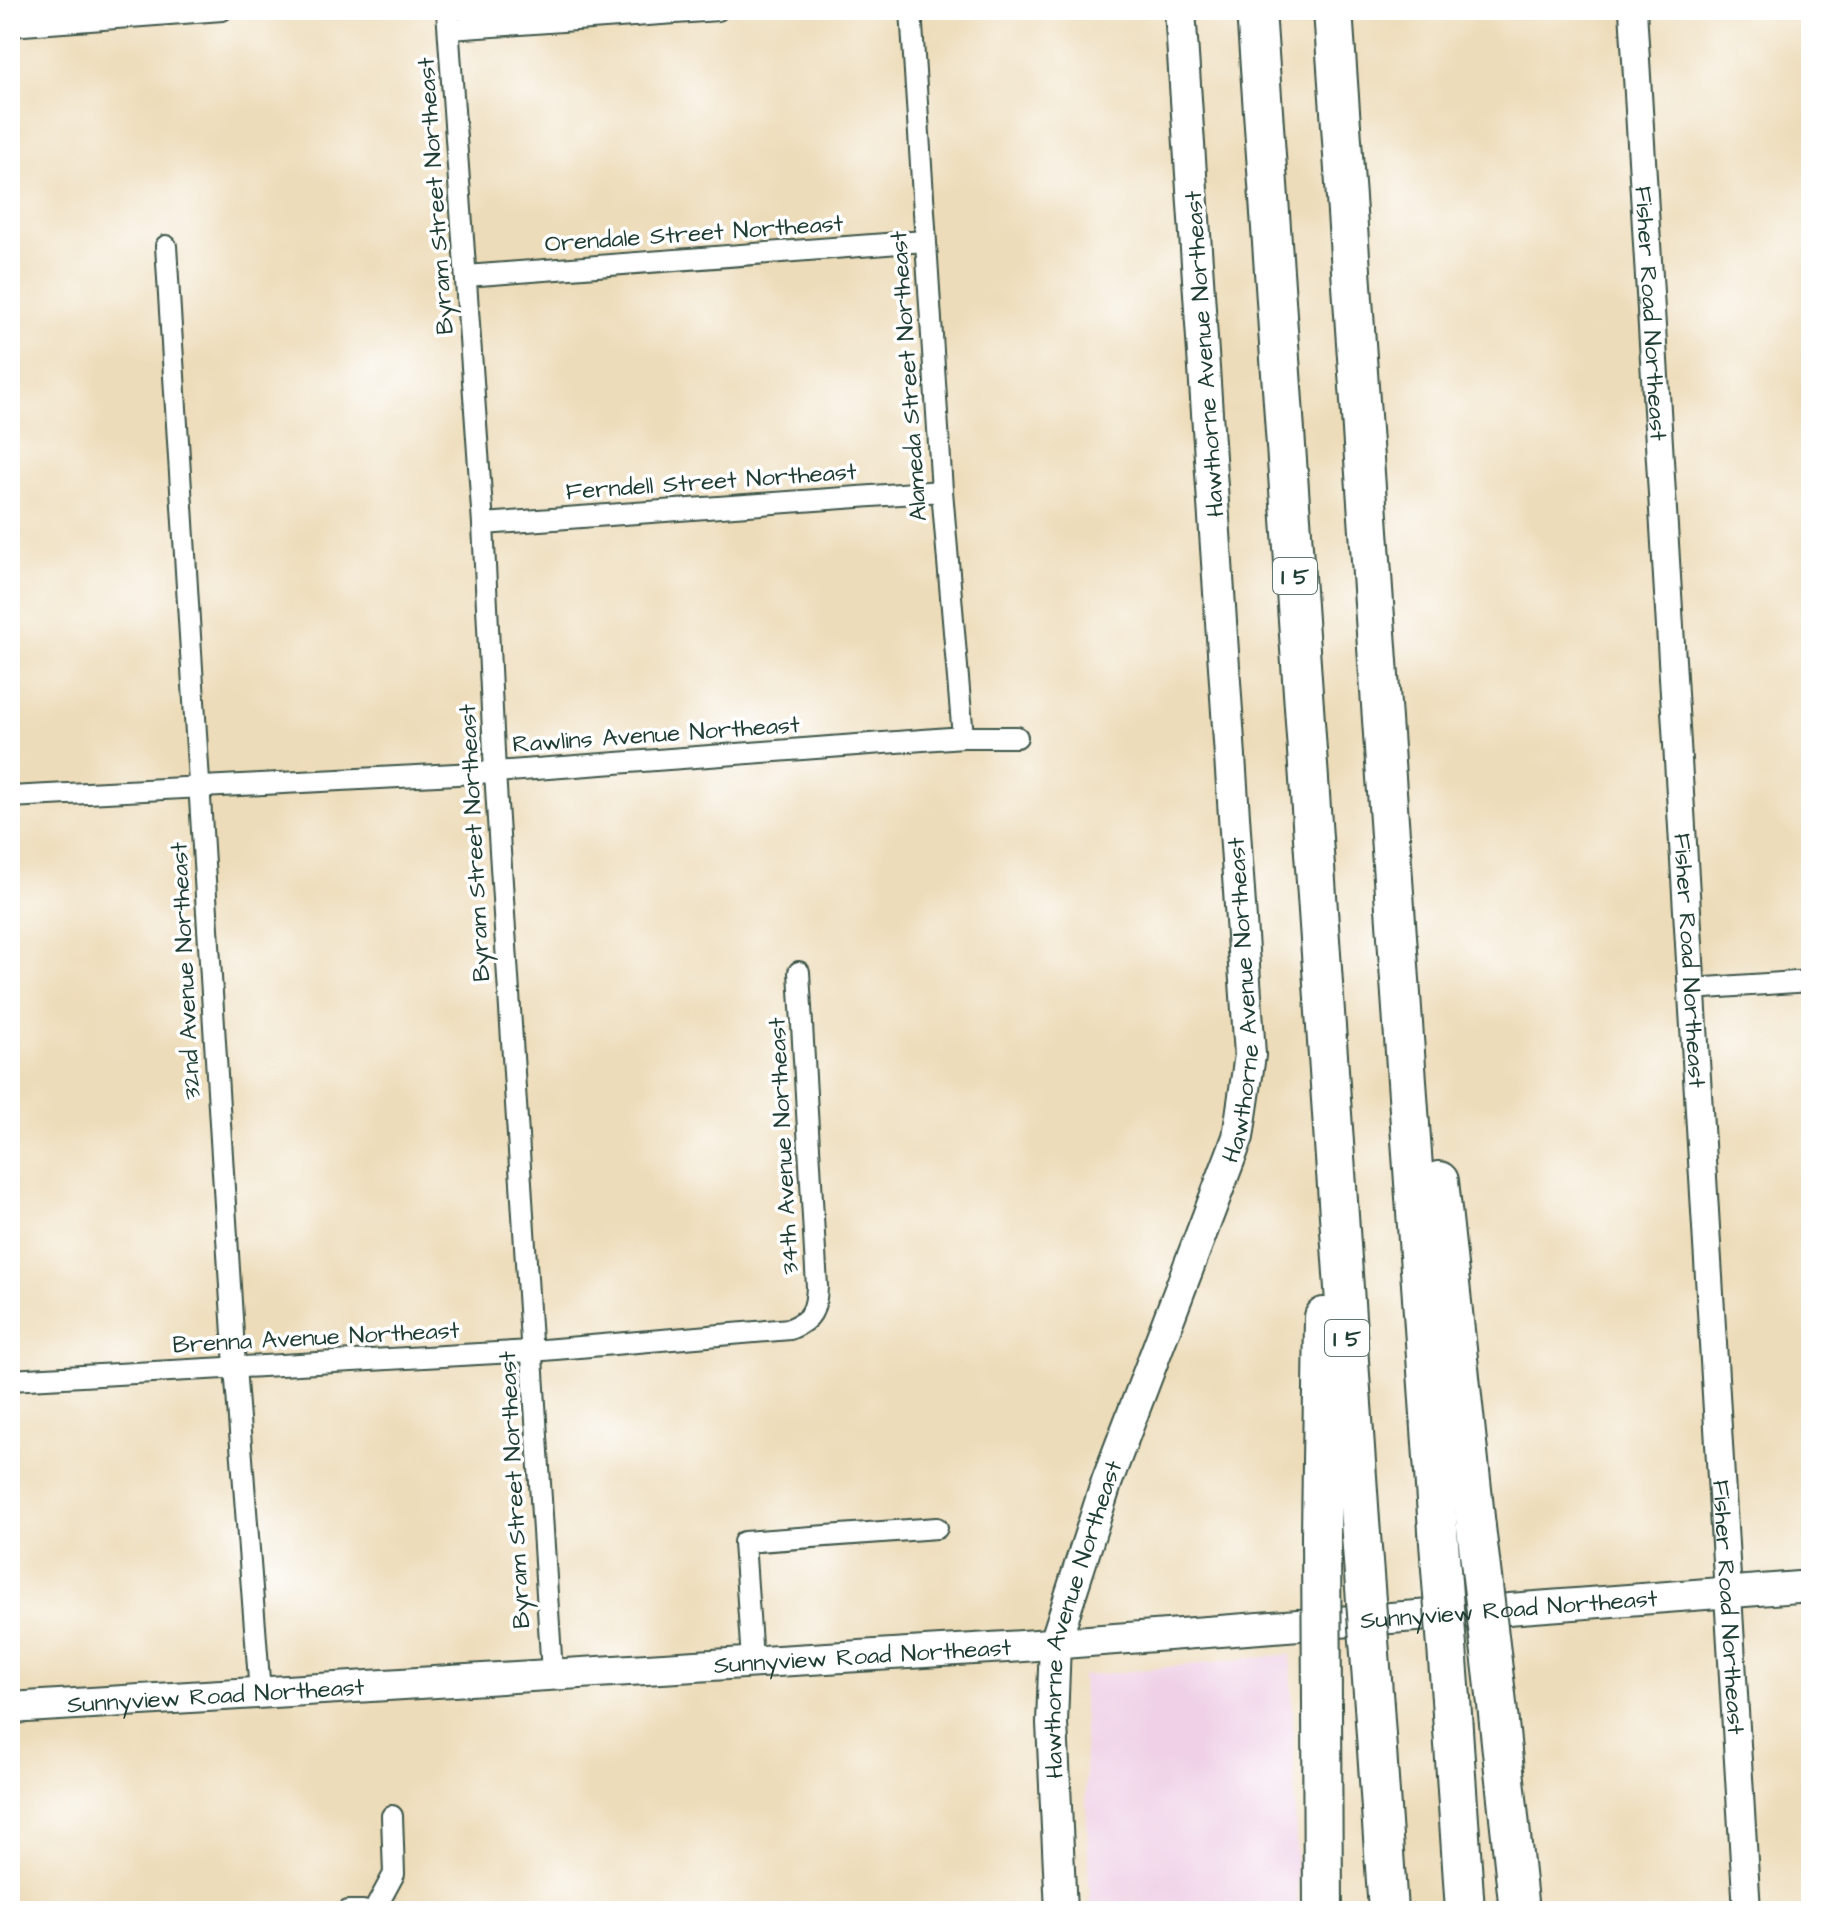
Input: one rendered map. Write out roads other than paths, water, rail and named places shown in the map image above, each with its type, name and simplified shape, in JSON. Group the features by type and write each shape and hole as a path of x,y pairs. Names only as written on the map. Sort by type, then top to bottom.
{"highway":[{"name":"I 5","path":"1256,10 1388,1911"},
{"path":"1333,10 1465,1911"},
{"path":"1387,787 1421,963 1434,1133 1519,1911"},
{"path":"1323,1911 1323,1331 1334,1142"}],"main road":[{"name":"Hawthorne Avenue Northeast","path":"1061,1911 1052,1723 1055,1643 1107,1481 1238,1137 1250,1055 1180,10"},
{"name":"Sunnyview Road Northeast","path":"10,1708 1055,1643 1811,1586"}],"street":[{"path":"10,26 222,10"},
{"path":"449,19 718,10"},
{"name":"Alameda Street Northeast","path":"911,10 942,491 963,737"},
{"name":"Fisher Road Northeast","path":"1633,10 1747,1911"},
{"name":"Byram Street Northeast","path":"449,19 483,524 495,772 552,1673"},
{"name":"Orendale Street Northeast","path":"466,276 925,241"},
{"name":"32nd Avenue Northeast","path":"166,246 235,1367 260,1693"},
{"name":"Ferndell Street Northeast","path":"483,524 942,491"},
{"name":"Rawlins Avenue Northeast","path":"10,797 495,772 963,737 1017,737"},
{"name":"34th Avenue Northeast","path":"799,972 817,1287 812,1315"},
{"path":"1691,989 1811,981"},
{"name":"Brenna Avenue Northeast","path":"10,1380 532,1351 790,1329 812,1315"},
{"path":"752,1661 744,1542 937,1528"},
{"path":"374,1911 394,1874 392,1816"},
{"path":"348,1911 363,1911"}]}
